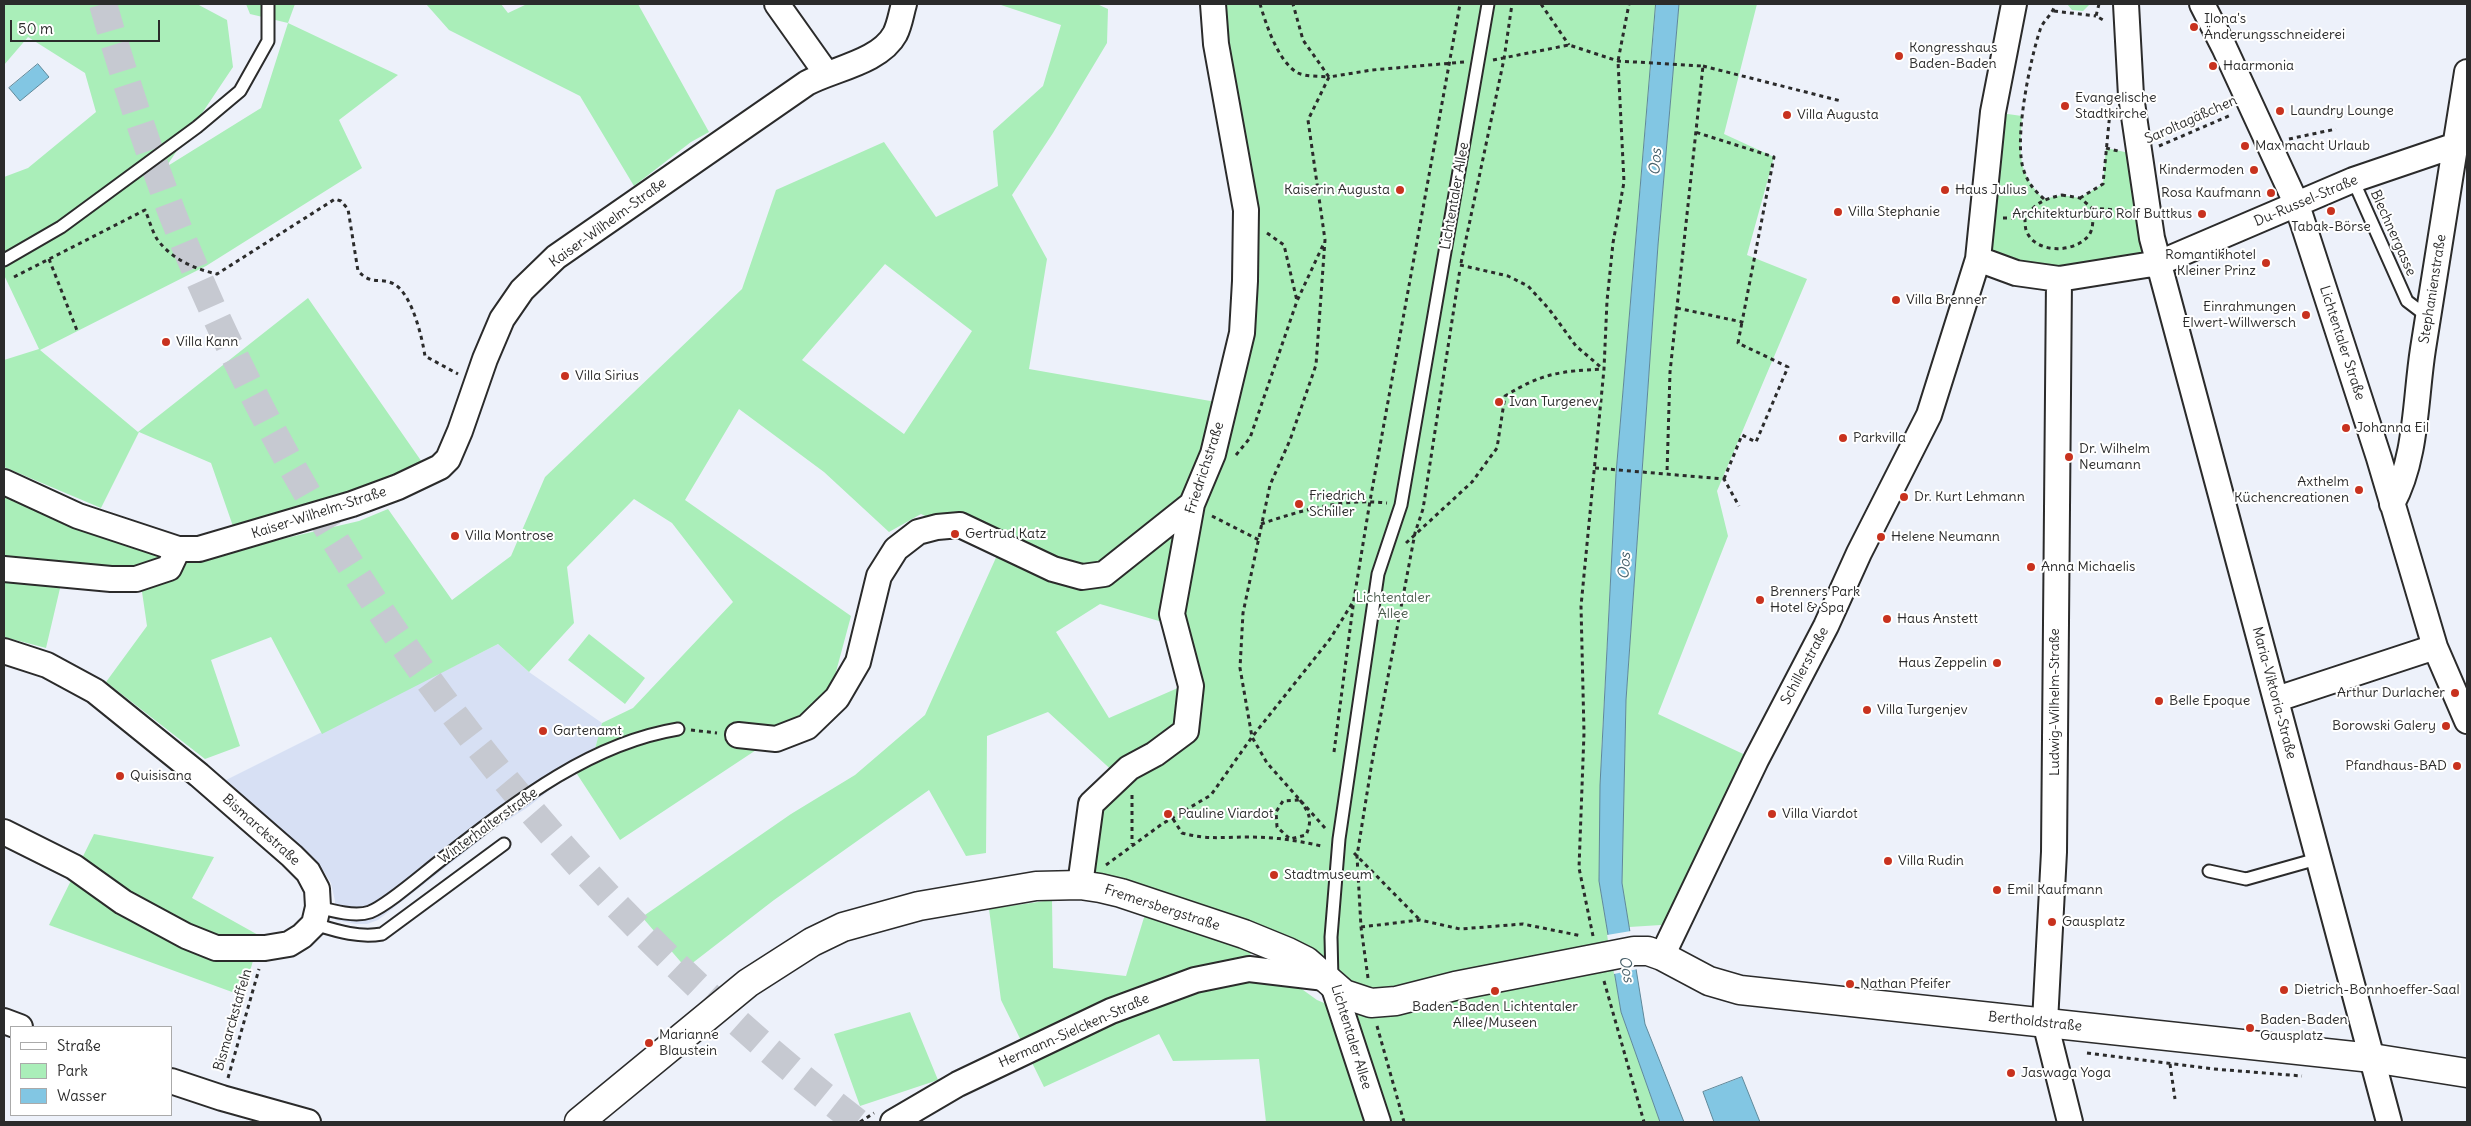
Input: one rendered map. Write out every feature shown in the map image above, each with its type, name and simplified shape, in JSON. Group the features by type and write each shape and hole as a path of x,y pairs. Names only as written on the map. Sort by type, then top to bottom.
{"main road":[{"name":"Fremersbergstraße","path":"578,1122 748,983 812,942 843,927 918,906 1036,886 1080,885 1121,893 1263,941 1306,962 1344,994 1371,1003 1396,1001 1456,986 1614,954"},
{"name":"Bertholdstraße","path":"1614,954 1648,951 1662,956 1709,981 1740,990 2372,1058 2467,1073"}],"street":[{"path":"777,4 826,73"},
{"name":"Kaiser-Wilhelm-Straße","path":"4,482 78,516 178,549 199,550 352,504 428,474 448,459 502,319 522,290 556,257 807,83 826,73 858,64 887,43 894,36 900,24 904,4"},
{"name":"Friedrichstraße","path":"1080,885 1091,804 1129,768 1155,754 1186,731 1191,686 1172,614 1192,504 1212,454 1242,333 1246,244 1246,210 1216,44 1213,4"},
{"name":"Schillerstraße","path":"1662,956 1756,760 1826,626 1859,552 1929,415 1978,259 1992,112 2014,4"},
{"name":"Maria-Viktoria-Straße","path":"2126,4 2131,96 2139,155 2159,263 2277,699 2317,859 2390,1122"},
{"name":"Lichtentaler Straße","path":"2202,4 2252,105 2297,205 2392,504 2435,647 2467,721"},
{"name":"Stephanienstraße","path":"2392,504 2404,483 2410,449 2428,317 2467,72"},
{"name":"Du-Russel-Straße","path":"1978,259 2016,273 2059,279 2159,263 2354,180 2456,145"},
{"name":"Ludwig-Wilhelm-Straße","path":"2059,279 2054,852 2045,1022 2070,1122"},
{"path":"738,735 776,740 806,727 836,698 858,662 879,576 896,549 918,532 937,527 960,525 1053,569 1082,577 1104,574 1192,504"},
{"path":"4,569 111,579 136,579 169,568 178,549"},
{"path":"2277,699 2435,647"},
{"name":"Bismarckstraße","path":"4,651 47,665 94,691 199,775 308,872 317,889 316,915"},
{"path":"4,832 74,867 123,902 186,936 216,948 265,948 288,944 302,936 316,915"},
{"name":"Hermann-Sielcken-Straße","path":"892,1122 958,1084 1111,1012 1195,980 1249,969 1329,981"},
{"name":"Lichtentaler Allee","path":"1329,981 1378,1122"},
{"path":"4,1021 17,1026"},
{"path":"172,1081 222,1098 308,1122"}],"lane":[{"path":"4,260 61,227 197,127 240,91 268,41 268,4"},
{"name":"Lichtentaler Allee","path":"1329,981 1340,839 1378,574 1401,505 1488,4"},
{"name":"Blechnergasse","path":"2354,180 2407,301 2428,317"},
{"name":"Winterhalterstraße","path":"316,915 337,912 372,912 530,793 593,756 649,734 678,729"},
{"path":"316,915 352,935 382,934 504,844"},
{"path":"2209,871 2246,879 2317,859"}],"path":[{"path":"1260,4 1268,30 1289,65 1298,73 1329,77 1450,62"},
{"path":"1293,4 1303,40 1329,77"},
{"path":"1333,761 1354,600 1370,501 1460,4"},
{"path":"1404,1122 1371,1003 1361,927 1357,856 1372,762 1415,533 1424,509 1460,265 1504,59 1512,4"},
{"path":"1541,4 1569,45"},
{"path":"1361,927 1420,920 1460,929 1523,924 1594,938 1579,868 1584,733 1581,606 1604,369 1613,243 1624,182 1618,61 1629,4"},
{"path":"2044,199 2030,186 2023,169 2022,116 2040,28 2054,11 2055,4"},
{"path":"2096,16 2098,4"},
{"path":"2054,11 2096,16 2110,23"},
{"path":"1504,59 1569,45 1618,61 1702,66 1841,101"},
{"path":"1667,473 1670,372 1702,66"},
{"path":"1329,77 1308,120 1325,240 1316,365 1290,440 1270,485 1243,613 1240,668 1252,737 1267,763 1324,828 1340,839 1420,920"},
{"path":"2080,198 2103,184 2111,104"},
{"name":"Saroltagäßchen","path":"2139,155 2252,105"},
{"path":"2269,142 2336,129"},
{"path":"1695,132 1774,157 1738,343 1788,366 1756,442 1742,435 1724,479"},
{"path":"2092,208 2094,221 2090,234 2076,246 2057,251 2034,241 2026,231 2025,218 2032,208 2044,199 2062,195 2080,198 2092,208 2149,214"},
{"path":"14,277 145,210 157,238 175,258 217,274 335,199 341,201 348,210 358,271 365,278 394,284 406,297 416,321 425,356 476,384"},
{"path":"1246,244 1265,231 1284,244 1297,301"},
{"path":"1234,458 1250,438 1297,301 1325,240"},
{"path":"49,259 78,333"},
{"path":"1460,265 1508,276 1528,286 1549,309 1576,346 1604,369"},
{"path":"1677,308 1742,322"},
{"path":"1403,547 1415,533 1444,510 1472,482 1497,448 1506,396 1530,381 1558,372 1604,369"},
{"path":"1595,468 1646,470 1724,479"},
{"path":"1724,479 1739,506"},
{"path":"1261,525 1310,508 1370,501 1424,509"},
{"path":"1228,524 1259,540"},
{"path":"1080,885 1162,824 1212,795 1252,737 1330,639 1354,600 1378,574"},
{"path":"678,729 738,735"},
{"path":"1129,768 1133,805 1132,845"},
{"path":"1290,839 1306,835 1311,824 1310,813 1300,800"},
{"path":"1290,839 1277,827 1276,812 1283,802 1300,800"},
{"path":"1321,846 1325,818"},
{"path":"1173,819 1182,833 1207,839 1248,837 1290,839 1321,846 1338,862"},
{"name":"Bismarckstaffeln","path":"222,1098 265,948"},
{"path":"1614,954 1644,1122"},
{"path":"2170,1064 2175,1099"}],"shaded area":[{"path":"498,644 529,672 602,723 593,756 528,807 497,827 378,920 367,924 356,924 335,920 335,901 331,883 318,863 226,780"}],"green space":[{"path":"4,4 197,4 227,20 233,67 166,167 261,108 288,23 398,75 339,120 362,168 206,266 40,350 138,432 308,298 424,465 353,495 235,532 211,463 139,432 101,508 4,467 4,360 39,349 4,275 4,177 28,168 96,112 85,73 28,37 4,65"},
{"path":"246,4 295,4 288,23 250,14"},
{"path":"426,4 501,4 508,13 527,4 638,4 709,132 691,142 634,186 580,96 449,30"},
{"path":"998,4 1097,4 1108,9 1107,43 1053,133 1012,195 1047,259 1029,369 1216,402 1190,485 1166,623 1100,604 1056,632 1109,718 1187,684 1184,729 1117,775 1048,712 987,736 986,853 966,856 929,790 774,900 686,968 642,917 791,814 855,775 925,715 999,551 921,514 889,532 824,472 739,409 685,500 851,616 833,683 800,721 620,840 577,774 593,756 602,723 633,708 733,602 672,523 634,499 567,567 574,623 529,672 498,644 322,734 271,637 211,660 240,746 205,759 106,682 147,626 141,585 177,572 188,561 359,521 388,509 452,600 511,556 545,477 742,289 776,190 884,142 936,217 998,186 993,131 1043,86 1061,25","holes":["885,264 972,331 904,434 802,360"]},
{"name":"Lichtentaler Allee","path":"1218,4 1656,4 1616,474 1601,757 1599,881 1621,1012 1660,1122 1266,1122 1259,1059 1173,1061 1159,1034 1044,1087 1001,1000 989,909 1052,900 1053,968 1126,976 1146,911 1256,945 1244,965 1140,994 1147,1012 1197,988 1247,978 1292,982 1317,1000 1341,1010 1333,985 1317,970 1290,954 1255,938 1175,909 1080,885 1091,804 1129,768 1155,754 1186,731 1191,686 1172,614 1192,504 1213,454 1242,333 1246,210 1219,61 1221,44"},
{"path":"1679,4 1757,4 1724,134 1774,157 1747,255 1807,279 1717,491 1728,536 1658,714 1756,760 1677,924 1629,927 1622,883 1626,700 1658,245"},
{"path":"2067,4 2090,4 2083,11 2072,10"},
{"path":"1993,112 2022,116 2021,151 2024,171 2028,180 2044,199 2062,195 2080,198 2103,184 2106,148 2139,155 2159,263 2059,279 1978,259"},
{"path":"4,489 172,553 162,568 65,567 46,648 4,637"},
{"path":"589,634 645,678 625,704 568,660"},
{"path":"94,834 214,857 192,898 260,936 243,996 49,925"},
{"path":"910,1012 938,1080 860,1106 834,1034"}],"water":[{"name":"Oos","path":"1656,4 1679,4 1658,245 1626,700 1622,883 1645,1024 1684,1122 1660,1122 1621,1012 1599,881 1600,785 1616,474"},
{"path":"38,64 49,77 20,101 9,88"},
{"path":"1742,1077 1760,1122 1714,1122 1703,1092"}],"pier":[{"path":"1631,931 1638,969 1614,974 1607,935"}],"tunnel":[{"path":"103,4 135,109 162,187 229,345 296,473 371,596 453,714 544,825 642,931 746,1030 857,1122"}],"place":[{"name":"Ilona's Änderungsschneiderei","path":"2194,27"},
{"name":"Kongresshaus Baden-Baden","path":"1899,56"},
{"name":"Haarmonia","path":"2213,66"},
{"name":"Evangelische Stadtkirche","path":"2065,106"},
{"name":"Laundry Lounge","path":"2280,111"},
{"name":"Villa Augusta","path":"1787,115"},
{"name":"Max macht Urlaub","path":"2245,146"},
{"name":"Kindermoden","path":"2254,170"},
{"name":"Kaiserin Augusta","path":"1400,190"},
{"name":"Haus Julius","path":"1945,190"},
{"name":"Rosa Kaufmann","path":"2271,193"},
{"name":"Tabak-Börse","path":"2331,211"},
{"name":"Villa Stephanie","path":"1838,212"},
{"name":"Architekturbüro Rolf Buttkus","path":"2202,214"},
{"name":"Romantikhotel Kleiner Prinz","path":"2266,263"},
{"name":"Villa Brenner","path":"1896,300"},
{"name":"Einrahmungen Elwert-Willwersch","path":"2306,315"},
{"name":"Villa Kann","path":"166,342"},
{"name":"Villa Sirius","path":"565,376"},
{"name":"Ivan Turgenev","path":"1499,402"},
{"name":"Johanna Eil","path":"2346,428"},
{"name":"Parkvilla","path":"1843,438"},
{"name":"Dr. Wilhelm Neumann","path":"2069,457"},
{"name":"Axthelm Küchencreationen","path":"2359,490"},
{"name":"Dr. Kurt Lehmann","path":"1904,497"},
{"name":"Friedrich Schiller","path":"1299,504"},
{"name":"Gertrud Katz","path":"955,534"},
{"name":"Villa Montrose","path":"455,536"},
{"name":"Helene Neumann","path":"1881,537"},
{"name":"Anna Michaelis","path":"2031,567"},
{"name":"Brenners Park Hotel & Spa","path":"1760,600"},
{"name":"Haus Anstett","path":"1887,619"},
{"name":"Haus Zeppelin","path":"1997,663"},
{"name":"Arthur Durlacher","path":"2455,693"},
{"name":"Belle Epoque","path":"2159,701"},
{"name":"Villa Turgenjev","path":"1867,710"},
{"name":"Borowski Galery","path":"2446,726"},
{"name":"Gartenamt","path":"543,731"},
{"name":"Pfandhaus-BAD","path":"2457,766"},
{"name":"Quisisana","path":"120,776"},
{"name":"Pauline Viardot","path":"1168,814"},
{"name":"Villa Viardot","path":"1772,814"},
{"name":"Villa Rudin","path":"1888,861"},
{"name":"Stadtmuseum","path":"1274,875"},
{"name":"Emil Kaufmann","path":"1997,890"},
{"name":"Gausplatz","path":"2052,922"},
{"name":"Nathan Pfeifer","path":"1850,984"},
{"name":"Dietrich-Bonnhoeffer-Saal","path":"2284,990"},
{"name":"Baden-Baden Lichtentaler Allee/Museen","path":"1495,991"},
{"name":"Baden-Baden Gausplatz","path":"2250,1028"},
{"name":"Marianne Blaustein","path":"649,1043"},
{"name":"Jaswaga Yoga","path":"2011,1073"}]}
